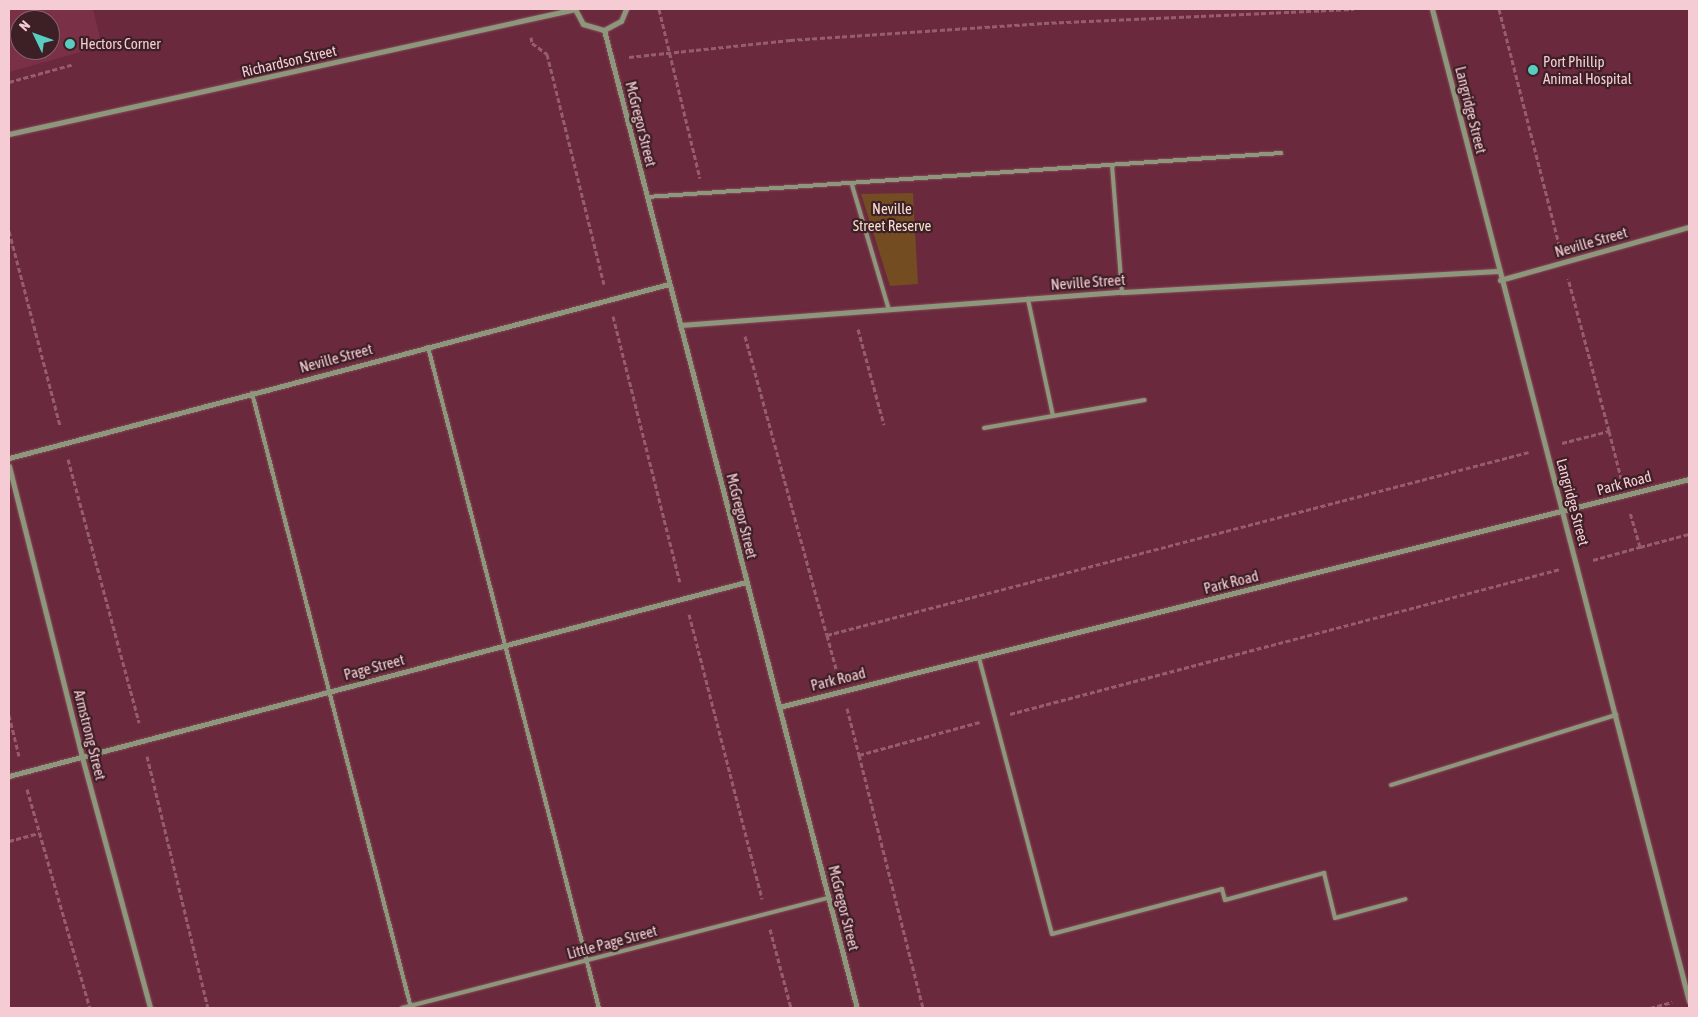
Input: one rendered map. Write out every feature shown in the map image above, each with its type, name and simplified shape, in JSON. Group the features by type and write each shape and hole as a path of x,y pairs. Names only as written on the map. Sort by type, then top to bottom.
{"street":[{"path":"575,9 583,24 604,30 620,21 626,9"},
{"name":"Richardson Street","path":"9,134 575,9"},
{"name":"Langridge Street","path":"1432,9 1500,280 1617,715 1689,1001"},
{"name":"McGregor Street","path":"604,30 856,1008"},
{"name":"Neville Street","path":"1500,280 1689,227"},
{"name":"Neville Street","path":"680,325 854,314 1122,292 1499,271"},
{"name":"Neville Street","path":"9,458 428,347 609,302 669,284"},
{"name":"Armstrong Street","path":"9,466 82,757 150,1008"},
{"name":"Park Road","path":"779,708 1689,479"},
{"name":"Page Street","path":"9,776 746,582"}],"lane":[{"path":"647,197 852,185 1281,153"},
{"path":"1112,165 1122,292"},
{"path":"852,185 889,311"},
{"path":"1028,299 1053,416"},
{"path":"428,347 503,646 599,1008"},
{"path":"252,393 411,1007"},
{"path":"984,428 1145,400"},
{"path":"979,658 1052,934 1222,889 1225,900 1324,873 1335,918 1406,899"},
{"path":"1391,786 1617,715"},
{"name":"Little Page Street","path":"402,1008 828,898"}],"path":[{"path":"659,9 704,193"},
{"path":"611,59 809,38 1044,23 1354,9"},
{"path":"1499,9 1640,547"},
{"path":"529,19 532,43 547,54 684,598 791,1008"},
{"path":"9,82 74,64"},
{"path":"9,231 144,740 208,1008"},
{"path":"854,314 884,425"},
{"path":"740,320 842,691 923,1008"},
{"path":"827,635 1609,430"},
{"path":"859,755 1689,534"},
{"path":"9,715 38,833 60,894 90,1008"},
{"path":"9,841 38,833"}],"shaded area":[{"path":"9,9 93,9 102,46 60,58 60,10 10,10 10,60 52,60 9,72"}],"green space":[{"name":"Neville Street Reserve","path":"913,193 918,284 890,286 861,194"}],"place":[{"name":"Hectors Corner","path":"70,44"},
{"name":"Port Phillip Animal Hospital","path":"1533,70"}]}
